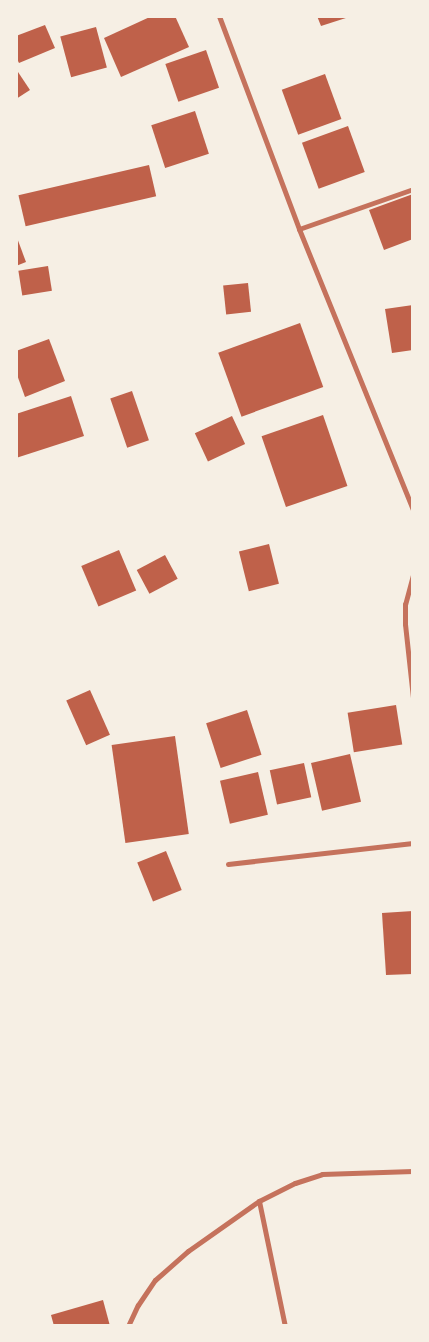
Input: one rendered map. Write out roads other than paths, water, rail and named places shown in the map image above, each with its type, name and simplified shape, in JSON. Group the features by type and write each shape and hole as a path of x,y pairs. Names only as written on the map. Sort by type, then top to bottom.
{"street":[{"path":"218,16 300,229 412,506"},
{"path":"300,229 413,189"},
{"path":"413,575 405,610 413,698"},
{"path":"228,864 413,843"},
{"path":"128,1326 138,1304 156,1280 188,1251 259,1201 294,1183 322,1174 413,1171"},
{"path":"259,1201 285,1326"}]}
